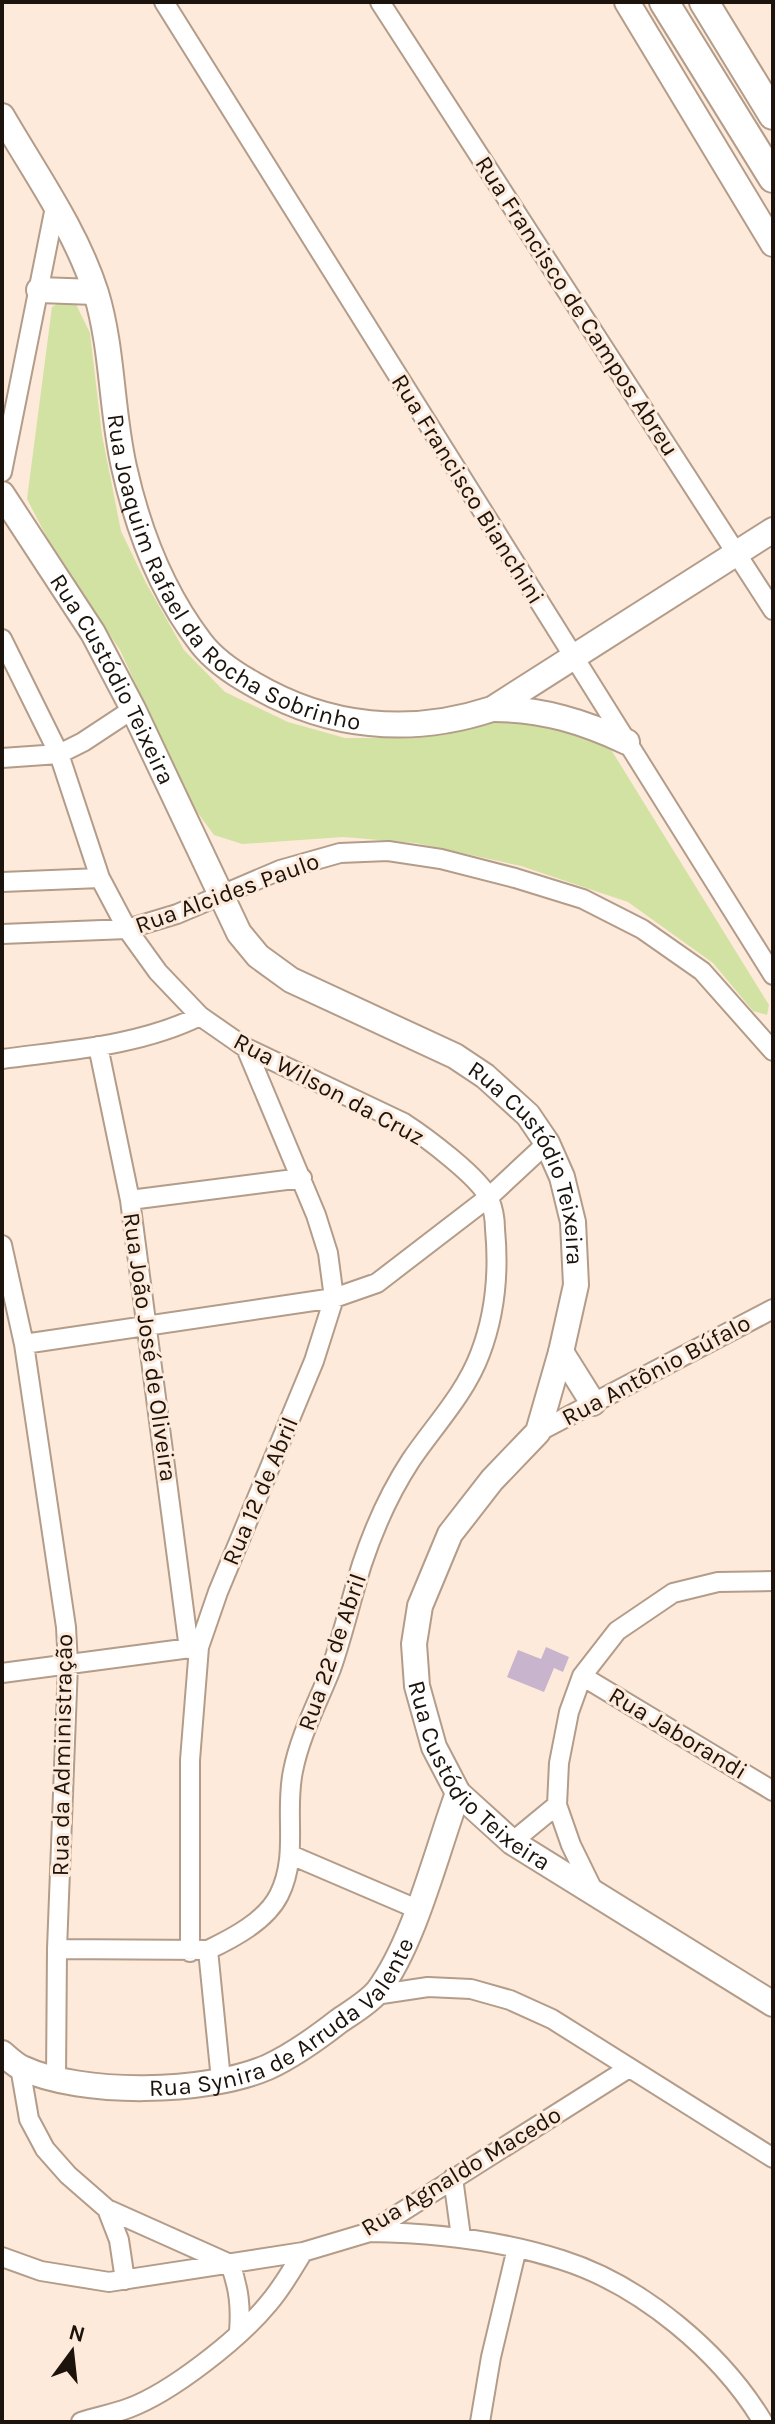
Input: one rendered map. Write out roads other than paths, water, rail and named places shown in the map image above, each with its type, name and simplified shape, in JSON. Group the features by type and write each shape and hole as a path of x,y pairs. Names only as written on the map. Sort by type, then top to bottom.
{"main road":[{"path":"664,2 773,178"},
{"path":"704,2 773,115"}],"street":[{"name":"Rua Francisco Bianchini","path":"164,2 773,975"},
{"name":"Rua Francisco de Campos Abreu","path":"380,2 773,610"},
{"path":"627,2 773,244"},
{"name":"Rua Joaquim Rafael da Rocha Sobrinho","path":"2,116 82,256 95,292 104,325 123,465 154,566 202,645 235,674 281,701 330,717 400,726 458,720 492,709 773,530"},
{"path":"2,472 55,207"},
{"path":"39,290 95,292"},
{"name":"Rua Custódio Teixeira","path":"2,494 93,633 133,709 239,933 258,956 291,980 455,1056 485,1076 528,1115 547,1143 562,1177 573,1222 576,1266 576,1285 561,1352 538,1432 492,1480 450,1534 434,1568 420,1606 414,1644 417,1686 434,1747 458,1793 512,1842 773,2004"},
{"name":"Rua Wilson da Cruz","path":"2,639 59,754 100,878 127,929 158,972 200,1016 246,1048 404,1123 439,1149 489,1197"},
{"path":"2,758 59,754 133,709"},
{"path":"492,709 547,712 627,742"},
{"name":"Rua Alcides Paulo","path":"2,934 127,929 177,914 280,870 340,853 388,851 441,859 583,899 642,929 702,971 773,1051"},
{"path":"2,882 100,878"},
{"path":"2,1059 98,1046 174,1029 200,1016"},
{"name":"Rua João José de Oliveira","path":"98,1046 130,1200 194,1648"},
{"name":"Rua 12 de Abril","path":"221,2080 199,1951 190,1760 194,1648 314,1361 334,1298 328,1253 302,1178 246,1048"},
{"path":"24,1344 334,1298 377,1283 489,1197 547,1143"},
{"path":"130,1200 302,1178"},
{"name":"Rua 22 de Abril","path":"199,1951 230,1940 256,1920 277,1899 287,1876 291,1855 289,1795 293,1770 332,1666 375,1530 410,1462 463,1388 480,1355 493,1312 497,1264 495,1226 489,1197"},
{"name":"Rua da Administração","path":"2,1245 24,1344 66,1627 68,1664 57,1949 56,2079"},
{"name":"Rua Antônio Búfalo","path":"538,1432 773,1309"},
{"path":"561,1352 593,1403"},
{"path":"595,1894 571,1845 557,1805 559,1763 566,1724 582,1676 617,1631 673,1593 718,1582 773,1581"},
{"path":"2,1673 194,1648"},
{"name":"Rua Jaborandi","path":"582,1676 773,1791"},
{"name":"Rua Synira de Arruda Valente","path":"11,2060 56,2079 122,2088 183,2086 221,2080 265,2068 300,2051 375,1995 391,1971 417,1909 458,1793"},
{"path":"512,1842 557,1805"},
{"path":"291,1855 417,1909"},
{"path":"57,1949 199,1951"},
{"path":"375,1995 428,1987 471,1989 510,2000 552,2019 773,2158"},
{"path":"11,2060 29,2119 45,2149 68,2175 107,2209 230,2264 241,2305 239,2332"},
{"name":"Rua Agnaldo Macedo","path":"2,2257 41,2271 109,2282 303,2252 370,2232 629,2068"},
{"path":"453,2178 461,2237"},
{"path":"107,2209 119,2240 125,2280"},
{"path":"370,2232 461,2237 517,2248 564,2261 620,2286 666,2316 710,2355 750,2401 763,2422"},
{"path":"480,2422 491,2357 517,2248"},
{"path":"81,2422 131,2407 163,2390 205,2361 266,2307 303,2252"}]}
